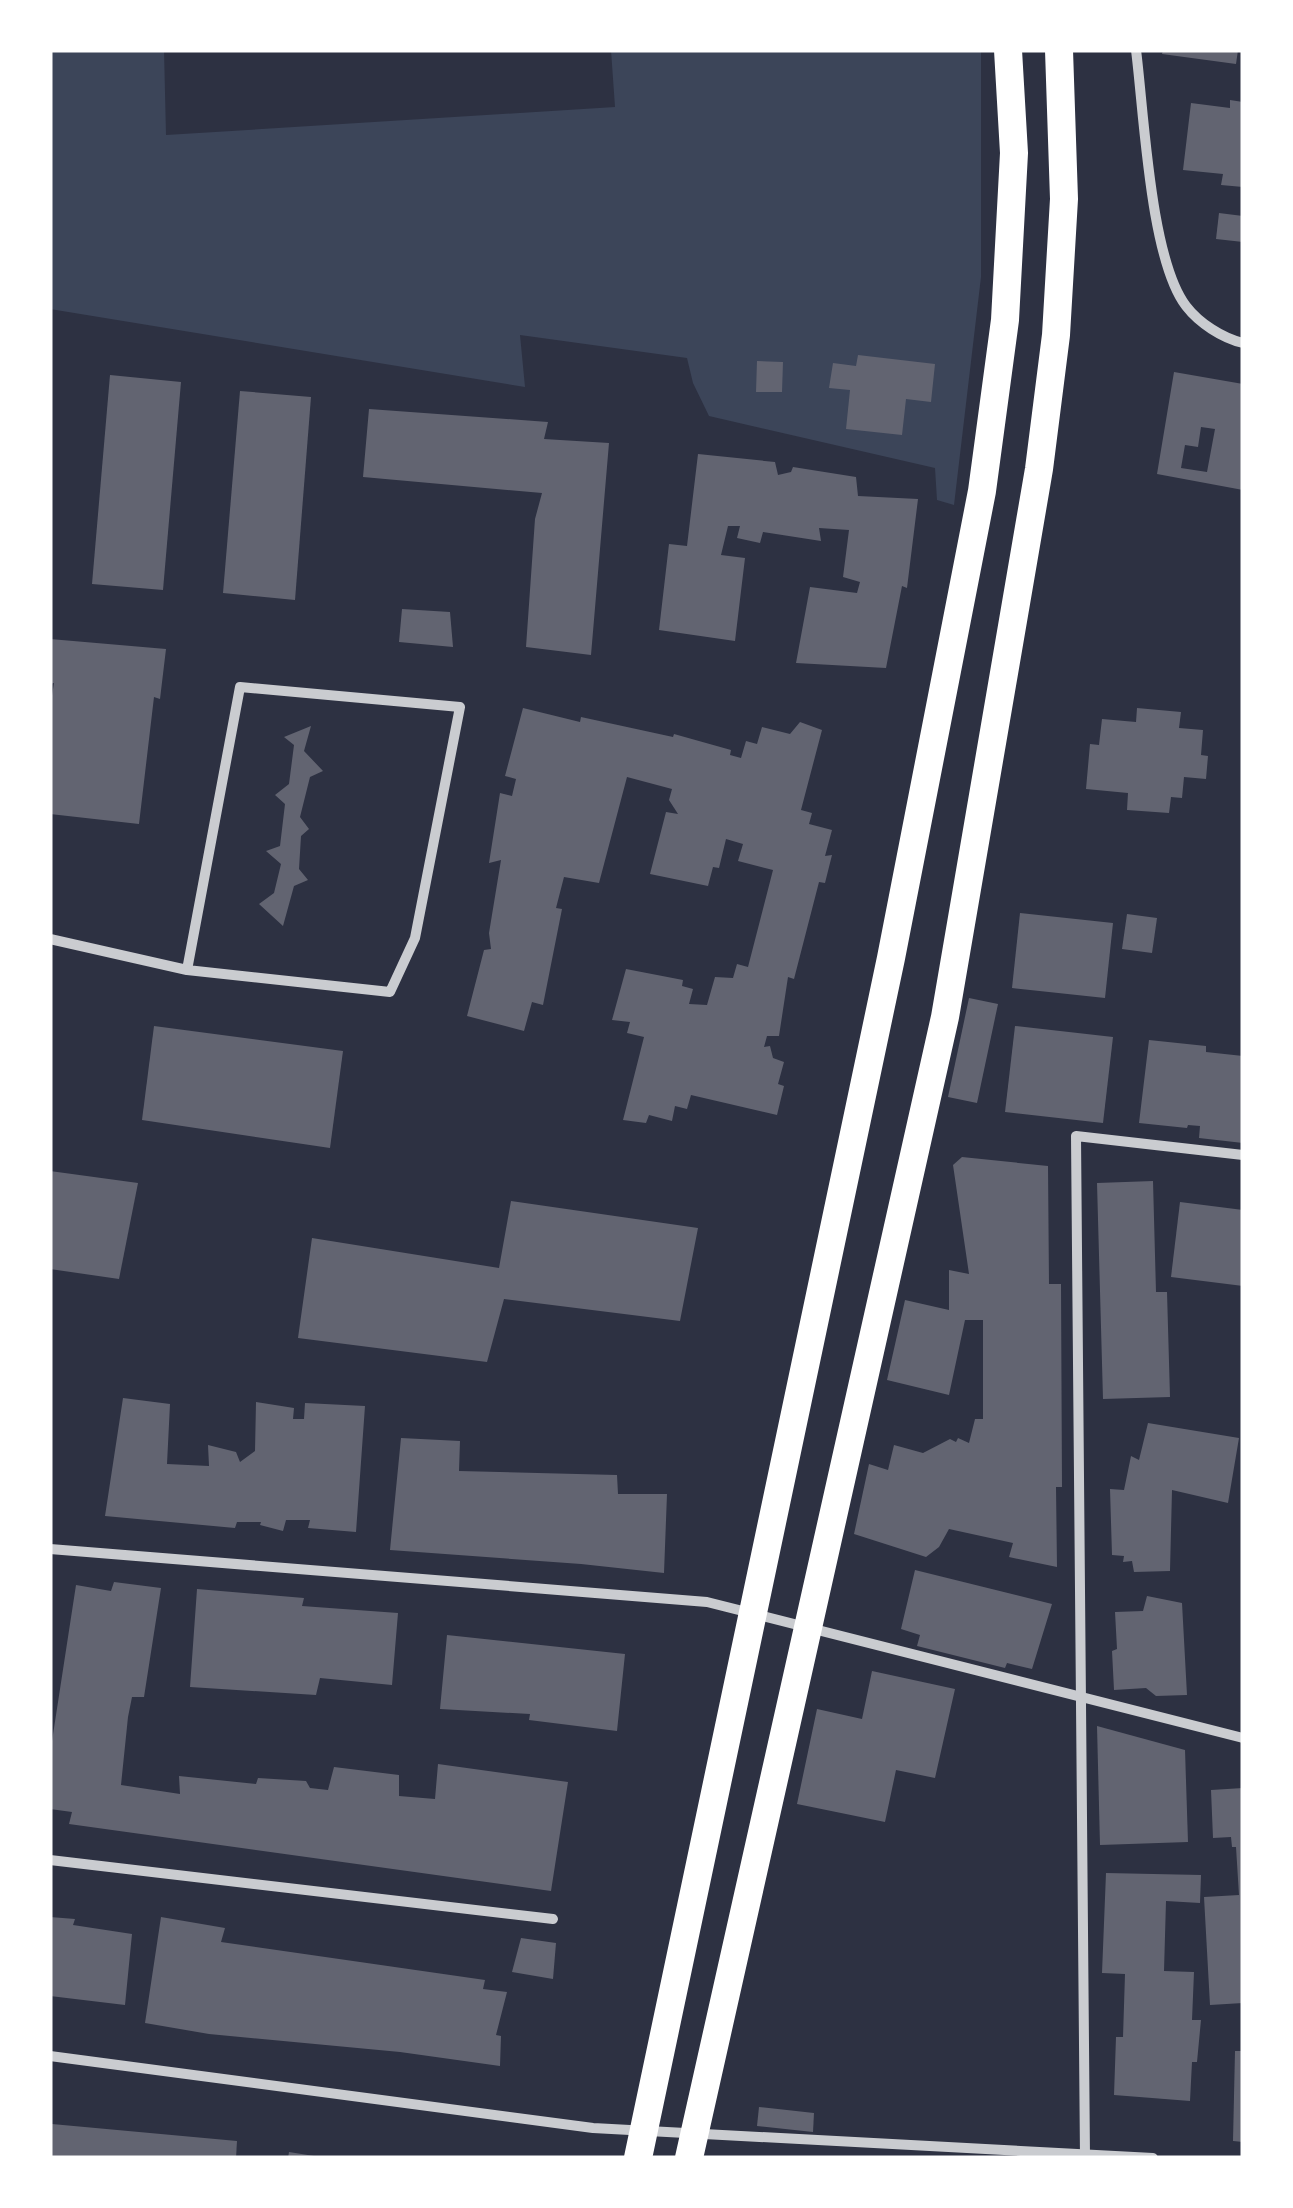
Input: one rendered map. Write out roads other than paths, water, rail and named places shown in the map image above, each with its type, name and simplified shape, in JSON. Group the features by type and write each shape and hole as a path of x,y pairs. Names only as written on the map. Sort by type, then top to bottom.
{"highway":[{"path":"638,2158 891,958 982,491 1006,320 1014,153 1008,50"},
{"path":"689,2158 948,997 1040,468 1056,335 1064,199 1060,50"}],"street":[{"path":"1136,50 1158,227 1168,269 1184,304 1202,324 1243,343"},
{"path":"50,939 187,970 390,992 415,938 460,707 240,687 187,970"},
{"path":"1086,2156 1076,1136 1243,1155"},
{"path":"50,1549 706,1602 1243,1738"},
{"path":"50,1860 553,1920"},
{"path":"50,2056 593,2128 1153,2158"}]}
